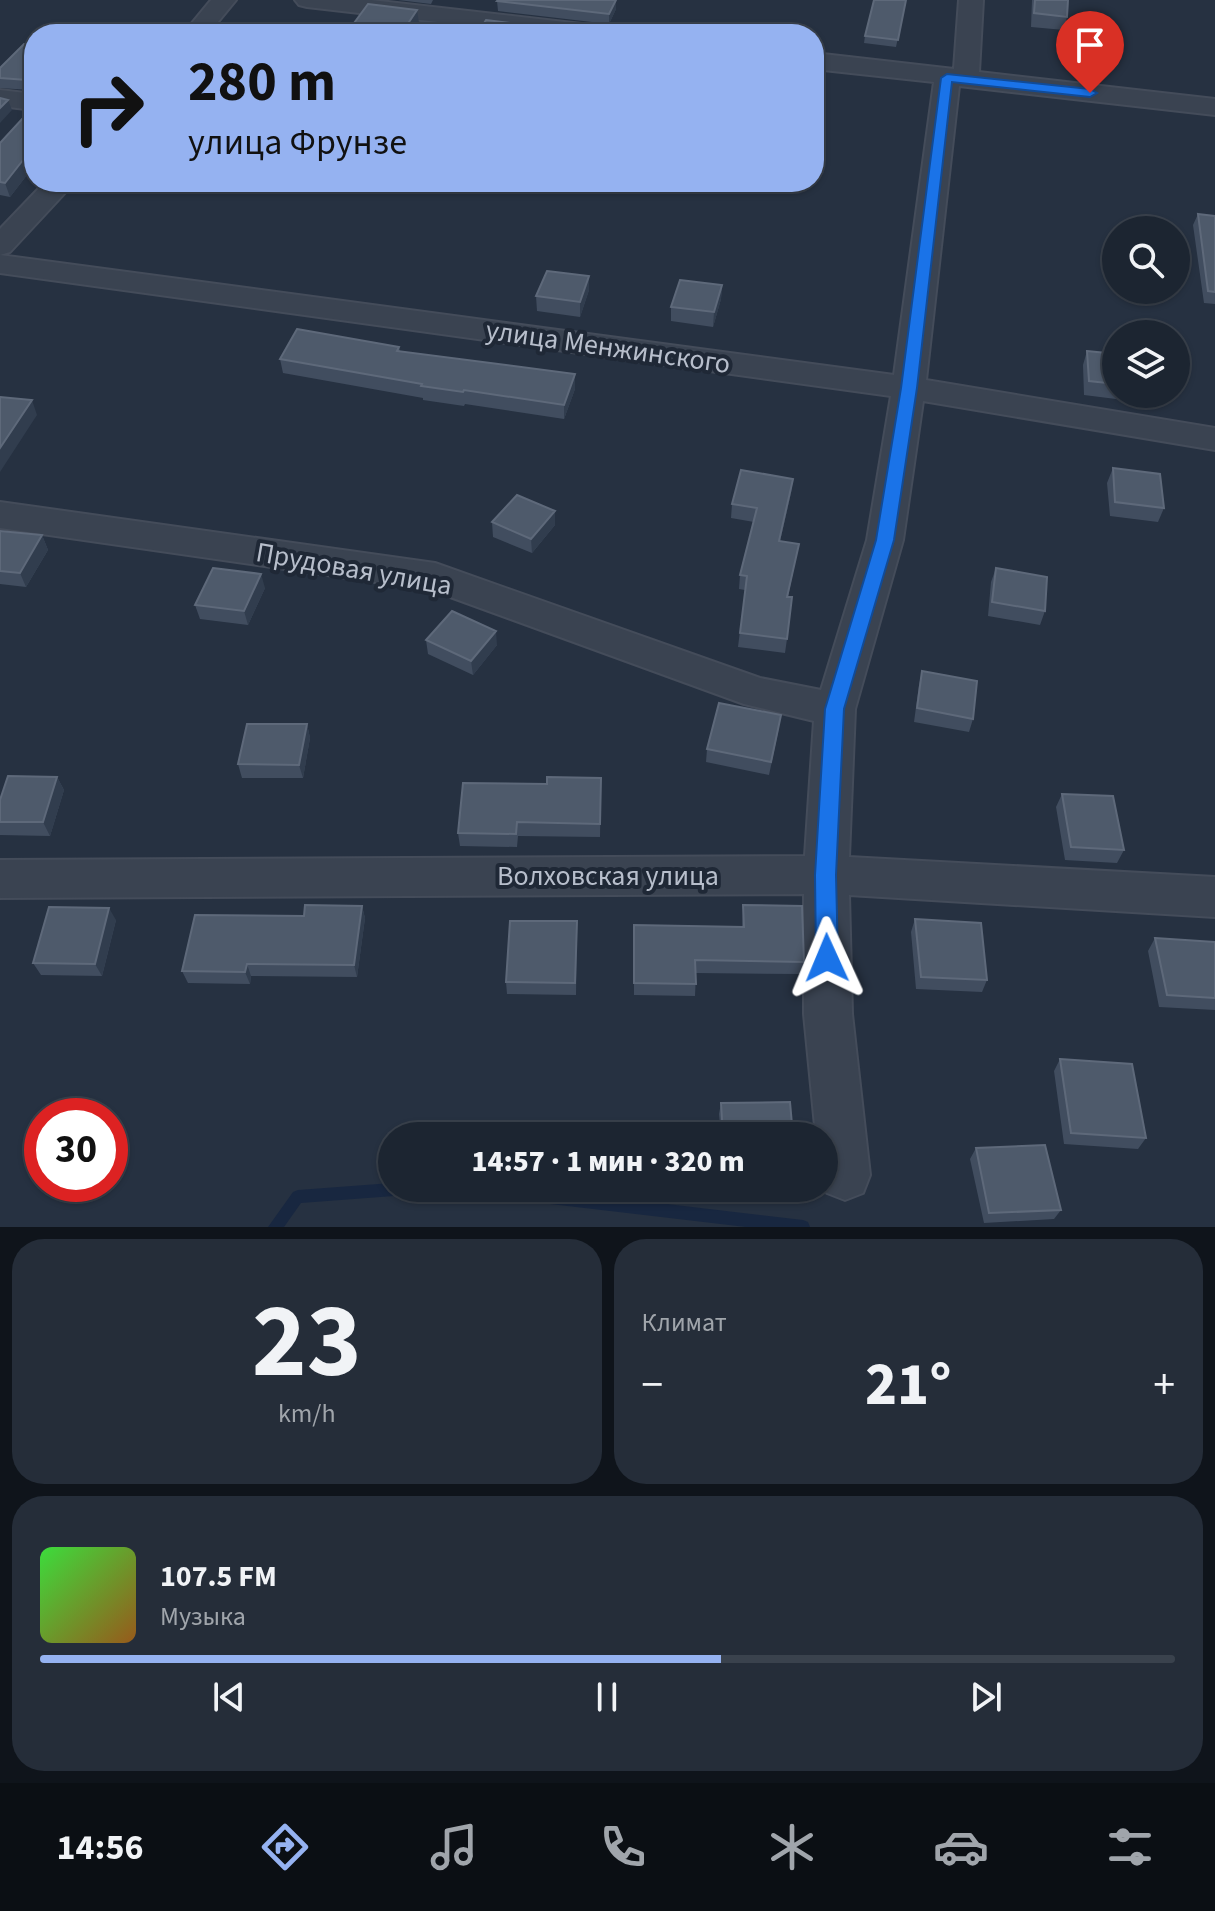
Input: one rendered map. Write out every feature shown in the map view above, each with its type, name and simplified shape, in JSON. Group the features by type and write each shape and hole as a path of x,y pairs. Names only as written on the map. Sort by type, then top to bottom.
{"street":[{"path":"204,24 224,0"},
{"path":"307,0 519,24"},
{"path":"845,1175 828,1014 826,875 835,709 885,540 971,0"},
{"path":"824,62 1215,107"},
{"path":"0,98 24,101"},
{"path":"6,266 54,192"},
{"name":"улица Менжинского","path":"6,266 909,388 1215,439"},
{"name":"Прудовая улица","path":"0,515 435,577 758,693 835,709"},
{"name":"Волховская улица","path":"0,879 826,875 1215,897"}],"building":[{"path":"498,0 616,0 609,14"},
{"path":"874,0 906,0 898,40 865,36"},
{"path":"1035,0 1068,0 1067,17 1034,13"},
{"path":"368,4 417,10 408,24 353,24"},
{"path":"486,20 519,24 483,24"},
{"path":"24,44 24,80 0,78 0,68"},
{"path":"24,117 24,159 5,183 0,182 0,143"},
{"path":"1198,214 1215,216 1215,292 1208,291"},
{"path":"547,271 589,276 580,302 536,296"},
{"path":"680,280 722,285 714,312 671,307"},
{"path":"297,329 399,347 397,351 575,374 564,405 421,386 280,359"},
{"path":"1087,351 1102,353 1102,382 1089,381"},
{"path":"0,397 32,400 0,448"},
{"path":"1113,468 1160,474 1164,508 1115,502"},
{"path":"741,470 793,479 779,541 799,544 787,597 792,597 787,639 740,633 747,576 740,575 757,508 732,504"},
{"path":"517,495 555,511 531,539 492,522"},
{"path":"0,531 42,535 20,573 0,571"},
{"path":"213,568 261,574 244,611 195,605"},
{"path":"996,568 1047,577 1045,611 992,602"},
{"path":"452,611 496,631 471,661 426,640"},
{"path":"922,671 977,681 973,719 917,708"},
{"path":"719,703 781,715 771,762 707,749"},
{"path":"247,724 307,724 299,765 238,764"},
{"path":"8,776 57,777 43,822 0,822 0,800"},
{"path":"547,777 601,778 600,824 517,822 516,834 458,833 463,783 547,784"},
{"path":"1062,794 1113,796 1124,850 1071,847"},
{"path":"305,905 362,906 354,965 247,964 245,972 182,971 195,915 304,916"},
{"path":"743,905 802,906 804,962 695,960 696,984 634,983 634,925 744,927"},
{"path":"49,907 109,908 95,964 33,963"},
{"path":"915,919 981,923 987,980 921,977"},
{"path":"510,921 577,921 575,983 506,982"},
{"path":"1155,938 1215,942 1215,998 1167,995"},
{"path":"1060,1059 1132,1064 1146,1138 1071,1133"},
{"path":"790,1102 792,1122 722,1122 721,1103"},
{"path":"1045,1145 1061,1210 989,1213 976,1148"}],"waterway":[{"path":"275,1227 298,1197 378,1190"},
{"path":"593,1202 803,1227"}],"route":[{"path":"827,958 826,875 835,709 885,540 909,388 947,78 1090,93"}]}
